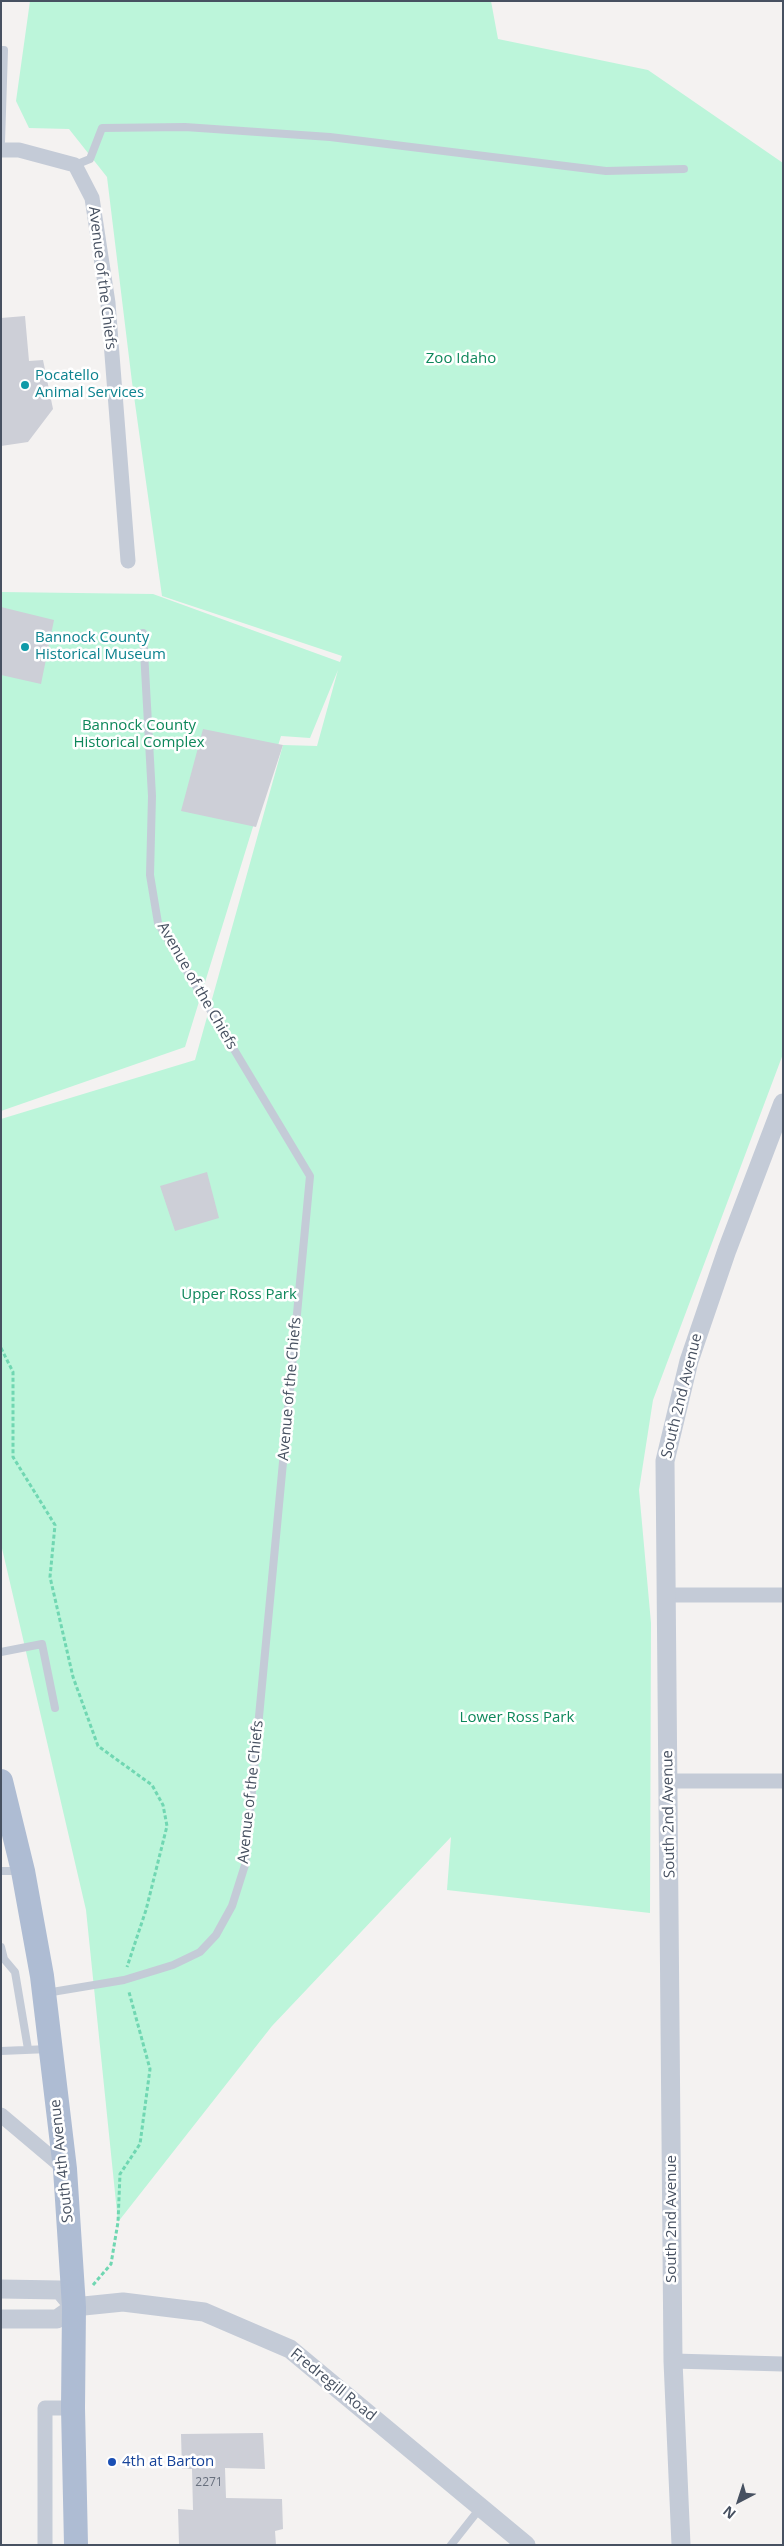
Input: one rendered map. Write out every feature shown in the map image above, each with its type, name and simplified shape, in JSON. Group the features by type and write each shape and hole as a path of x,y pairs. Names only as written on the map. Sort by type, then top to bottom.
{"main road":[{"name":"South 4th Avenue","path":"1,1781 12,1871 44,1993 40,2049 65,2169 74,2307 73,2408 76,2545"}],"street":[{"path":"1,150 19,150 75,165"},
{"name":"Avenue of the Chiefs","path":"75,165 92,198 108,303 128,561"},
{"name":"South 2nd Avenue","path":"682,2545 673,2361 670,1859 667,1780 667,1595 664,1461 689,1361 727,1250 779,1122 783,1102"},
{"path":"667,1595 783,1595"},
{"path":"667,1780 783,1781"},
{"path":"1,2115 65,2169"},
{"path":"1,2289 60,2290 74,2307 57,2320 1,2319"},
{"name":"Fredregill Road","path":"74,2307 123,2302 204,2312 290,2349 526,2545"},
{"path":"673,2361 783,2364"},
{"path":"45,2545 44,2408 73,2408"}],"lane":[{"path":"1,50 4,50 1,142"},
{"path":"75,165 90,159 102,128 186,127 330,137 606,170 684,169"},
{"name":"Avenue of the Chiefs","path":"44,1993 124,1980 173,1966 200,1952 216,1935 232,1906 245,1865 310,1176 158,923 150,875 152,796 143,633"},
{"path":"1,1652 42,1644 55,1708"},
{"path":"1,1947 2,1959 15,1972 40,2049 1,2051"},
{"path":"451,2545 481,2507"}],"path":[{"path":"1,1348 13,1372 13,1457 55,1525 50,1577 72,1677 98,1746 152,1785 163,1805 167,1826 146,1910 130,1954 124,1980 134,2001 150,2069 140,2144 120,2174 118,2222 111,2264 74,2307"}],"green space":[{"path":"30,1 491,1 498,39 648,70 783,163 783,1054 653,1400 639,1490 651,1623 650,1913 447,1890 451,1837 272,2026 118,2222 86,1910 1,1544 1,1119 195,1060 283,745 317,746 338,670 310,738 281,736 185,1047 1,1111 1,592 153,594 340,662 342,656 162,596 132,382 107,177 69,129 29,128 16,101"}],"building":[{"name":"Pocatello Animal Services","path":"25,316 29,361 43,360 53,409 28,442 1,446 1,318"},
{"name":"Bannock County Historical Museum","path":"1,607 54,620 41,684 1,675"},
{"path":"203,729 283,745 256,827 181,811"},
{"path":"207,1172 219,1218 175,1231 160,1186"},
{"path":"263,2433 265,2469 225,2468 226,2498 282,2499 283,2529 275,2531 276,2545 179,2545 178,2509 193,2510 192,2469 182,2469 181,2434"}],"place":[{"name":"Pocatello Animal Services","path":"25,385"},
{"name":"Bannock County Historical Museum","path":"25,647"},
{"name":"4th at Barton","path":"112,2462"}],"park label":[{"name":"Zoo Idaho","path":"461,359"},
{"name":"Bannock County Historical Complex","path":"139,734"},
{"name":"Upper Ross Park","path":"239,1295"},
{"name":"Lower Ross Park","path":"517,1718"}]}
